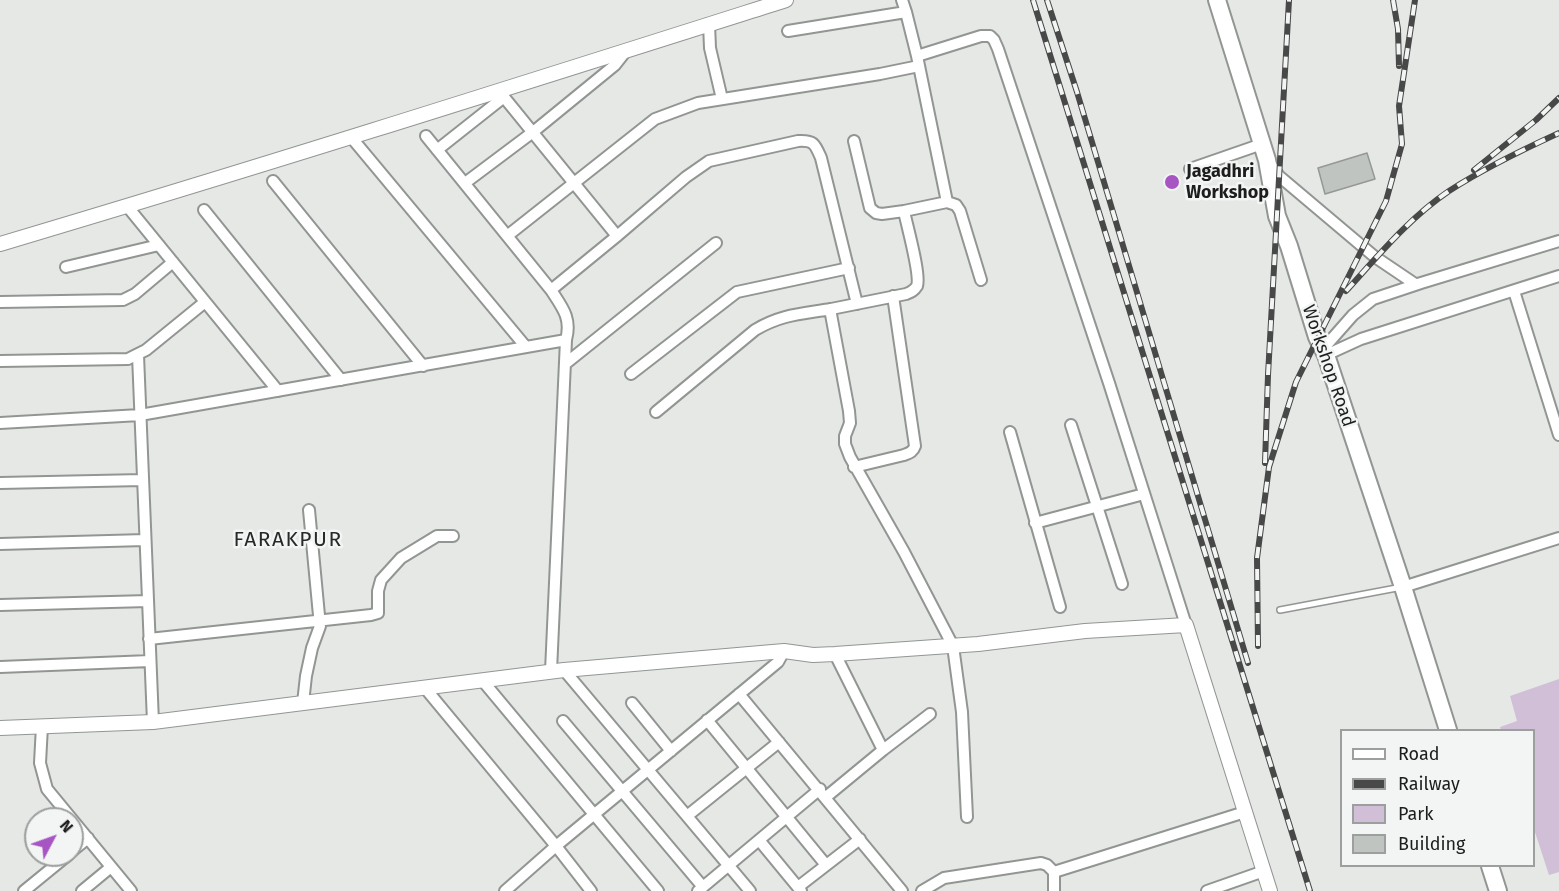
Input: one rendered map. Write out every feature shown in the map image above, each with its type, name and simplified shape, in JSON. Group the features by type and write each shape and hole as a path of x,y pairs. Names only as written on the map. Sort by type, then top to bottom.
{"main road":[{"name":"Workshop Road","path":"1217,0 1265,152 1277,216 1403,587 1448,729"},
{"path":"1490,867 1498,891"}],"street":[{"path":"0,244 351,137 502,94 626,51 786,0"},
{"path":"902,0 918,61 947,202"},
{"path":"788,31 906,12"},
{"path":"709,24 710,48 722,99"},
{"path":"507,236 656,119 698,103 880,74 981,36 990,36 994,40 1009,79 1270,891"},
{"path":"465,183 533,132 615,65 626,51"},
{"path":"502,94 617,236"},
{"path":"437,150 502,94"},
{"path":"426,136 551,290 569,322 565,364 558,670 648,770 750,891"},
{"path":"351,137 526,347"},
{"path":"551,290 686,177 709,161 798,141 808,141 814,144 821,158 856,304"},
{"path":"854,141 870,208 882,214 947,202 956,205 981,280"},
{"path":"1190,168 1265,152 1279,176 1375,257 1415,284"},
{"path":"273,182 423,366"},
{"path":"127,206 278,392"},
{"path":"204,210 341,380"},
{"path":"656,412 755,330 770,321 914,291 918,284 917,272 904,211"},
{"path":"1324,352 1353,315 1373,299 1415,284 1559,241"},
{"path":"565,364 716,243"},
{"path":"66,267 159,245"},
{"path":"0,302 123,300 135,294 173,262"},
{"path":"631,374 737,292 849,268"},
{"path":"1324,352 1559,276"},
{"path":"1514,291 1559,435"},
{"path":"854,467 904,456 915,446 893,296"},
{"path":"0,362 128,358 138,355 205,302"},
{"path":"830,309 849,411 850,423 844,436 845,444 854,467 904,552 953,646 962,712 968,817"},
{"path":"0,423 140,416 566,340"},
{"path":"138,355 153,722"},
{"path":"1071,425 1122,584"},
{"path":"1010,432 1060,607"},
{"path":"0,483 143,480"},
{"path":"1035,523 1144,494"},
{"path":"303,703 312,648 320,626 309,510"},
{"path":"149,639 378,613 378,591 381,580 401,558 437,536 453,536"},
{"path":"1403,587 1559,538"},
{"path":"0,544 145,540"},
{"path":"0,605 148,601"},
{"path":"0,728 153,722 558,670 784,651 813,655 978,645 1085,631 1186,625"},
{"path":"505,891 778,662 784,651"},
{"path":"835,654 883,750"},
{"path":"0,667 150,662"},
{"path":"482,680 658,891"},
{"path":"425,688 591,891"},
{"path":"740,694 823,793 897,889"},
{"path":"632,703 671,751"},
{"path":"563,721 700,889 787,817 930,714"},
{"path":"707,720 826,865"},
{"path":"42,726 40,763 48,789 131,891"},
{"path":"687,816 779,742"},
{"path":"1054,872 1245,812"},
{"path":"84,841 88,838"},
{"path":"759,840 800,889 860,839"},
{"path":"922,891 944,878 1041,863 1054,872 1054,891"},
{"path":"24,891 53,867"},
{"path":"82,891 111,867"},
{"path":"1207,891 1264,871"}],"lane":[{"path":"1280,610 1403,587"}],"green space":[{"path":"1559,679 1559,872 1549,875 1535,832 1535,729 1501,729 1500,727 1517,721 1510,696"}],"building":[{"path":"1367,153 1375,179 1325,194 1318,168"}],"railway":[{"path":"1033,0 1310,891"},
{"path":"1047,0 1077,92 1248,663"},
{"path":"1265,463 1289,0"},
{"path":"1393,0 1398,29 1399,66"},
{"path":"1258,646 1257,558 1269,467 1296,382 1386,201 1402,144 1399,106 1415,0"},
{"path":"1474,170 1536,120 1559,98"},
{"path":"1346,291 1394,238 1434,202 1489,167 1559,133"}],"place":[{"name":"Jagadhri Workshop","path":"1172,182"}],"district":[{"name":"FARAKPUR","path":"288,540"}]}
